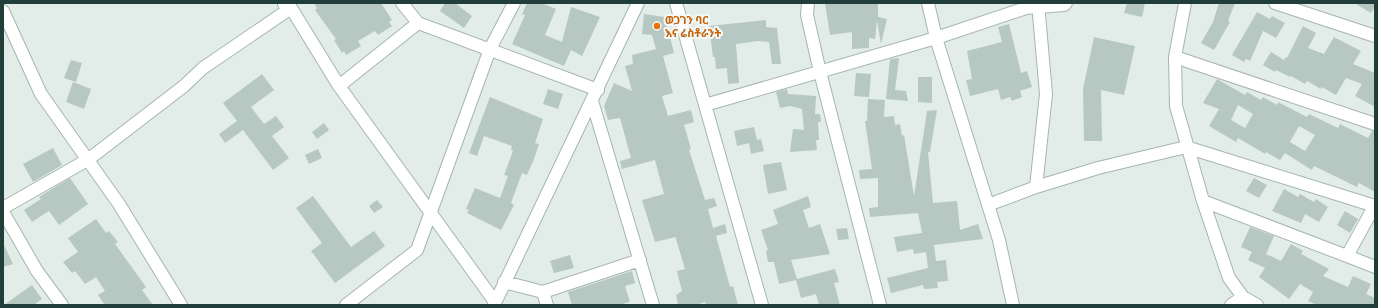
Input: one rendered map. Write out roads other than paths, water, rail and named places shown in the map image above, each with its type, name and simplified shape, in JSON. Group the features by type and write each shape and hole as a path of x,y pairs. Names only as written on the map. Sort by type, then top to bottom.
{"street":[{"path":"3,208 89,159 184,86 203,68 290,8 282,3"},
{"path":"288,3 338,86 431,213 495,304"},
{"path":"402,3 418,23 598,90"},
{"path":"346,305 417,250 490,49 514,3"},
{"path":"495,304 504,282 598,90 638,3"},
{"path":"676,3 762,305"},
{"path":"808,3 807,14 820,72 880,305"},
{"path":"928,3 936,38 999,240 1013,305"},
{"path":"705,105 936,38 1026,8 1038,5 1064,5 1066,3"},
{"path":"1186,3 1175,57 1176,106 1186,147 1229,278 1244,297 1257,305"},
{"path":"1275,3 1373,32"},
{"path":"1036,187 1046,94 1038,5"},
{"path":"3,11 40,94 89,159 119,204 181,305"},
{"path":"338,86 418,23"},
{"path":"1175,57 1375,124"},
{"path":"592,101 653,305"},
{"path":"988,204 1036,187 1098,168 1186,147 1375,206 1347,256"},
{"path":"1203,201 1375,267"},
{"path":"3,212 37,271 62,305"},
{"path":"504,282 544,292 640,260"},
{"path":"544,292 548,305"},
{"path":"1231,305 1244,297"}],"place":[{"name":"ወጋገን ባር እና ሬስቶራንት","path":"657,26"}]}
